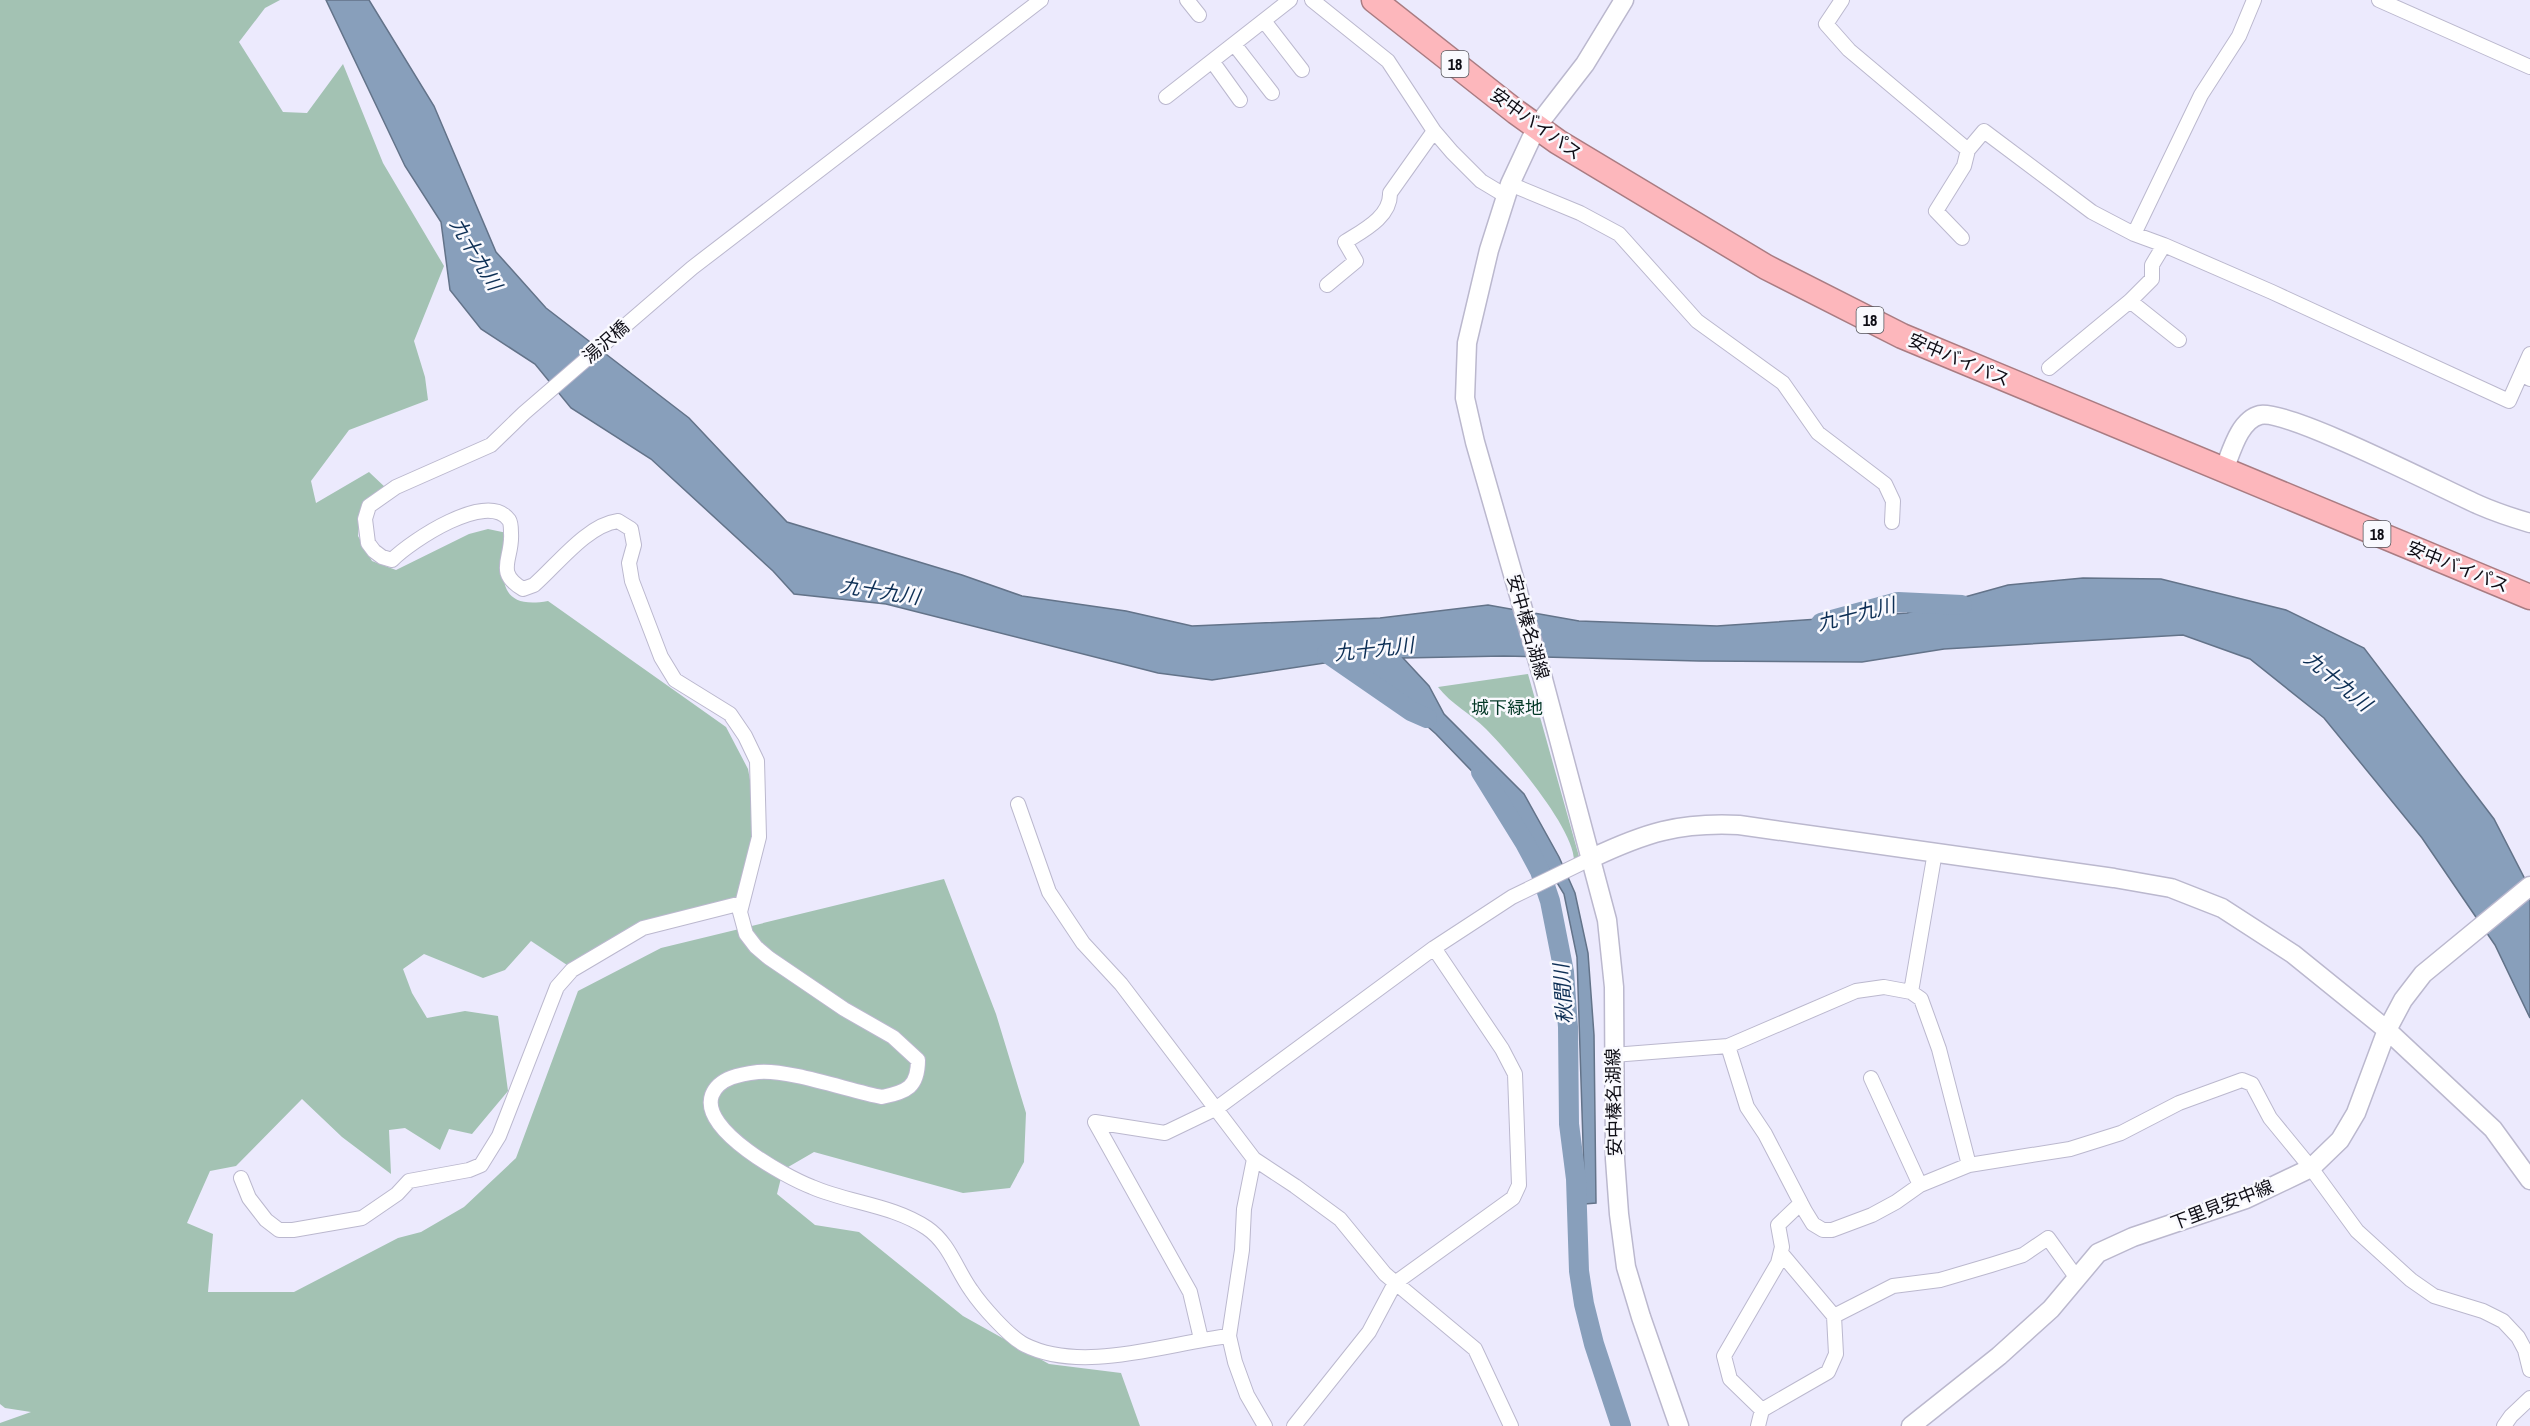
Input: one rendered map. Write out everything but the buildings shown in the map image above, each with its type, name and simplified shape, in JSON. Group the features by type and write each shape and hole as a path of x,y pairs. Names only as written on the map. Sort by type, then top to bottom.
{"highway":[{"name":"安中バイパス","path":"1374,0 1537,126 1589,162 1766,267 1902,336 2530,597"}],"main road":[{"name":"安中榛名湖線","path":"1624,0 1585,64 1537,126 1508,190 1489,250 1471,325 1464,379 1469,419 1592,858 1611,949 1614,987 1613,1055 1618,1214 1626,1267 1679,1426"},
{"path":"2224,470 2238,436 2250,420 2259,415 2272,415 2338,440 2480,505 2530,523"},
{"path":"1592,858 1649,834 1679,826 1739,825 2170,888 2222,908 2293,954 2387,1030 2493,1129 2530,1180"},
{"name":"下里見安中線","path":"1911,1426 1999,1356 2051,1309 2098,1253 2133,1237 2246,1199 2311,1168 2340,1140 2356,1113 2387,1030 2403,1000 2423,974 2530,886"}],"street":[{"name":"湯沢橋","path":"742,903 759,837 757,761 745,736 730,714 675,680 661,657 632,581 629,563 634,545 631,529 618,521 588,534 534,585 523,589 509,579 505,568 512,547 510,522 501,513 492,510 467,513 415,542 392,560 382,557 368,543 365,519 369,506 396,487 491,445 524,413 689,270 1041,0"},
{"path":"1187,0 1199,15"},
{"path":"1166,97 1290,0"},
{"path":"1312,0 1388,61 1434,131 1481,182 1580,213 1619,234 1697,321 1783,383 1818,433 1885,484 1893,501 1892,522"},
{"path":"1842,0 1826,24 1849,50 1968,150"},
{"path":"2134,234 2201,95 2239,36 2254,0"},
{"path":"2379,0 2530,67"},
{"path":"1264,21 1302,70"},
{"path":"1234,44 1272,93"},
{"path":"1212,62 1240,100"},
{"path":"1327,285 1356,261 1345,242 1375,223 1390,200 1390,193 1434,131"},
{"path":"1962,238 1936,212 1964,166 1968,150 1984,131 2092,212 2134,234 2164,245 2509,401 2526,376 2530,354"},
{"path":"2049,368 2130,301 2152,279 2152,265 2164,245"},
{"path":"2130,301 2180,340"},
{"path":"1018,804 1049,892 1083,943 1121,984 1217,1107 1254,1159 1340,1219 1395,1283 1475,1349 1511,1426"},
{"path":"1911,992 1935,852"},
{"path":"1201,1339 1190,1292 1095,1122 1165,1133 1217,1107 1434,948 1512,897 1592,858"},
{"path":"241,1178 249,1198 266,1220 279,1230 293,1230 362,1218 397,1194 409,1181 469,1170 481,1165 499,1136 557,987 572,970 643,928 742,903 741,922 746,934 756,947 844,1009 907,1047 918,1060 918,1076 910,1087 898,1094 882,1097 761,1072 740,1076 726,1080 719,1085 710,1100 712,1114 723,1129 753,1154 812,1187 885,1208 926,1228 943,1242 971,1292 1006,1330 1024,1345 1071,1358 1135,1352 1229,1336"},
{"path":"1294,1426 1369,1332 1395,1283 1513,1198 1519,1185 1515,1074 1502,1049 1434,948"},
{"path":"1613,1055 1728,1046 1856,991 1884,987 1911,992 1921,999 1940,1049 1969,1165"},
{"path":"1728,1046 1747,1107 1765,1134 1813,1224 1823,1230 1833,1230 1872,1215 1920,1185 1969,1165 2070,1149 2121,1133 2179,1103 2242,1080 2252,1084 2270,1118 2311,1168 2356,1231 2411,1280 2434,1296 2483,1311 2503,1321 2518,1337 2525,1350 2530,1370"},
{"path":"1871,1078 1920,1185"},
{"path":"1254,1159 1244,1209 1242,1250 1229,1336 1235,1362 1247,1395 1264,1426"},
{"path":"1762,1410 1731,1379 1724,1356 1778,1263 1782,1247 1778,1225 1801,1203"},
{"path":"1834,1316 1893,1286 1940,1280 1991,1265 2023,1255 2048,1238 2076,1277"},
{"path":"1758,1426 1762,1410 1828,1372 1836,1354 1834,1316 1780,1253"},
{"path":"2504,1426 2530,1398"}],"green space":[{"path":"0,0 280,0 265,8 239,42 283,112 307,113 343,64 383,163 444,266 414,341 425,377 428,400 349,430 311,481 316,503 369,472 387,489 360,514 358,536 372,561 396,570 469,534 488,529 507,533 503,574 510,594 518,600 530,603 548,601 726,727 748,769 756,813 755,859 741,893 727,905 638,935 570,967 531,941 505,970 483,978 424,954 403,969 412,993 427,1018 465,1011 498,1016 508,1091 472,1134 449,1129 440,1150 405,1128 389,1130 391,1174 342,1137 302,1099 236,1166 210,1171 187,1223 213,1234 208,1292 294,1292 398,1238 421,1232 464,1207 516,1158 578,991 661,948 944,879 996,1014 1026,1113 1024,1162 1010,1188 963,1193 814,1152 783,1170 777,1194 815,1225 859,1232 963,1316 1049,1364 1121,1373 1140,1426 0,1426 0,1423 31,1412 5,1408 0,1404"},
{"name":"城下緑地","path":"1528,674 1580,860 1574,863 1572,849 1565,832 1525,773 1486,729 1438,687"}],"water":[{"path":"326,0 369,0 434,106 496,252 546,308 689,418 787,522 962,575 1022,596 1126,611 1192,626 1380,618 1488,605 1579,621 1717,626 1907,613 2008,585 2083,578 2161,579 2286,610 2364,648 2494,819 2530,889 2530,1018 2495,945 2422,838 2324,718 2250,659 2183,635 1944,649 1862,662 1504,656 1403,658 1429,686 1444,714 1524,794 1559,857 1575,893 1588,953 1594,1035 1596,1203 1585,1204 1577,957 1564,894 1519,820 1436,734 1351,659 1212,680 1158,673 886,604 794,594 773,571 651,459 571,408 535,364 481,329 450,290 441,222 405,166"}],"waterway":[{"name":"九十九川","path":"1821,623 1898,602 1962,605"},
{"name":"秋間川","path":"1327,653 1411,711 1427,718"},
{"name":"秋間川","path":"1481,772 1540,871 1550,901 1564,972 1568,1027 1569,1124 1576,1179 1579,1271 1594,1344 1621,1426"}]}
